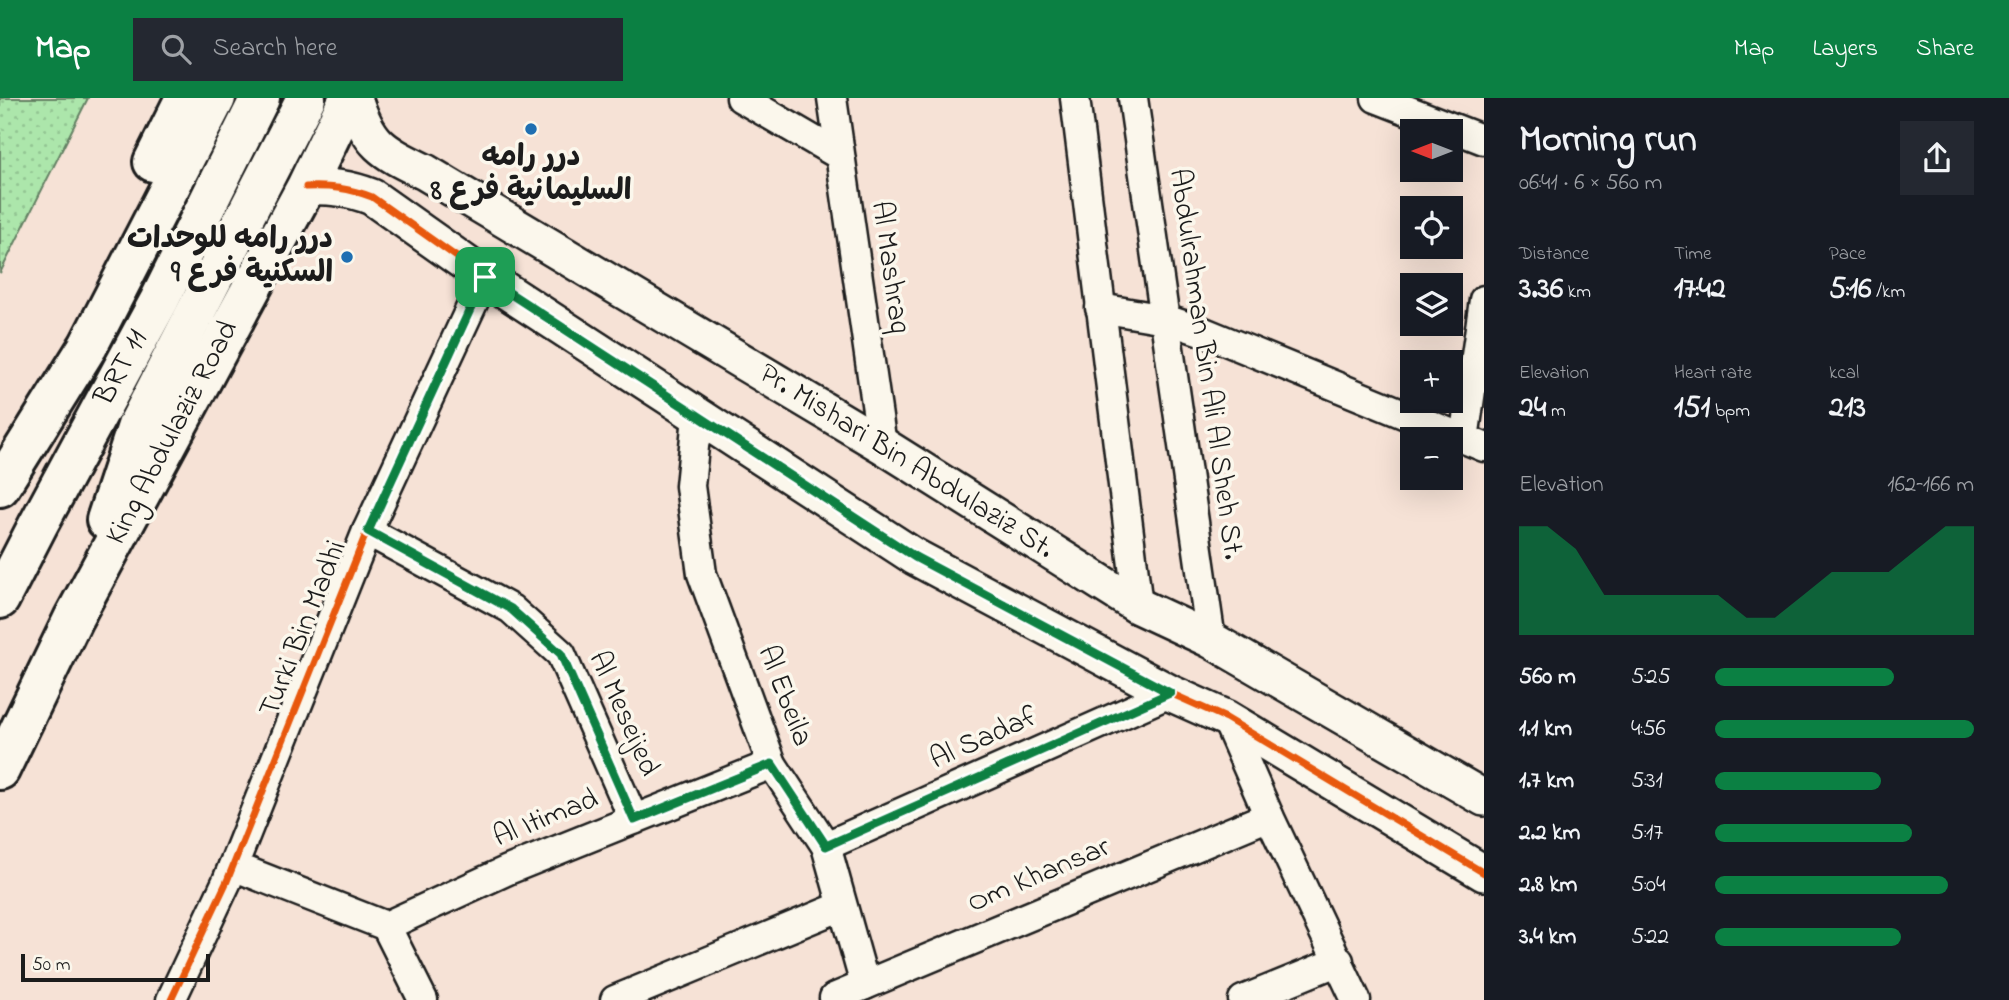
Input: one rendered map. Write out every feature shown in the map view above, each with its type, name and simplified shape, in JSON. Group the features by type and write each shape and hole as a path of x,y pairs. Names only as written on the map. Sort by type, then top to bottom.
{"main road":[{"path":"0,472 185,98"},
{"path":"0,487 88,346 216,98"},
{"name":"BRT 11","path":"0,599 159,301 260,98"},
{"path":"74,619 137,426 306,98"},
{"name":"King Abdulaziz Road","path":"0,770 74,619 351,98"}],"street":[{"name":"Pr. Mishari Bin Abdulaziz St.","path":"351,98 360,119 377,145 392,156 425,172 882,445 1138,606 1211,640 1484,798"},
{"path":"741,98 839,155"},
{"name":"Al Mashraq","path":"832,98 882,445"},
{"path":"1075,98 1138,606"},
{"name":"Abdulrahman Bin Ali Al Sheh St.","path":"1133,98 1211,640"},
{"path":"1376,98 1484,140"},
{"path":"402,217 398,206 401,188 425,172"},
{"path":"306,187 333,186 352,189 372,197 485,277 915,557 1170,693 1226,718 1484,873"},
{"name":"Turki Bin Madhi","path":"171,1000 233,866 368,531 485,277"},
{"path":"1100,308 1165,319 1204,332 1474,443 1484,300"},
{"name":"Al Ebeila","path":"697,417 690,486 702,574 772,764 826,846 865,985"},
{"name":"Al Meseijed","path":"368,531 511,609 561,654 634,820"},
{"name":"Al Sadaf","path":"826,846 1170,693"},
{"path":"1226,718 1356,1000"},
{"name":"Al Itimad","path":"386,926 508,870 772,764"},
{"name":"Om Khansar","path":"835,999 1269,816"},
{"path":"233,866 386,926 423,1000"},
{"path":"615,1000 658,992 842,906"},
{"path":"1243,1000 1339,961"}],"green space":[{"path":"0,98 88,98 0,273"}],"cycle path":[{"path":"306,187 339,188 372,197 485,277 915,557 1170,693 1226,718 1484,873"},
{"path":"171,1000 227,881 367,531 485,277"}],"place":[{"name":"درر رامه السليمانية فرع 8","path":"531,129"},
{"name":"درر رامه للوحدات السكنية فرع 9","path":"347,257"}],"route":[{"path":"485,277 915,557 1170,693 826,846 772,764 634,820 561,654 511,609 368,531 485,277"}]}
